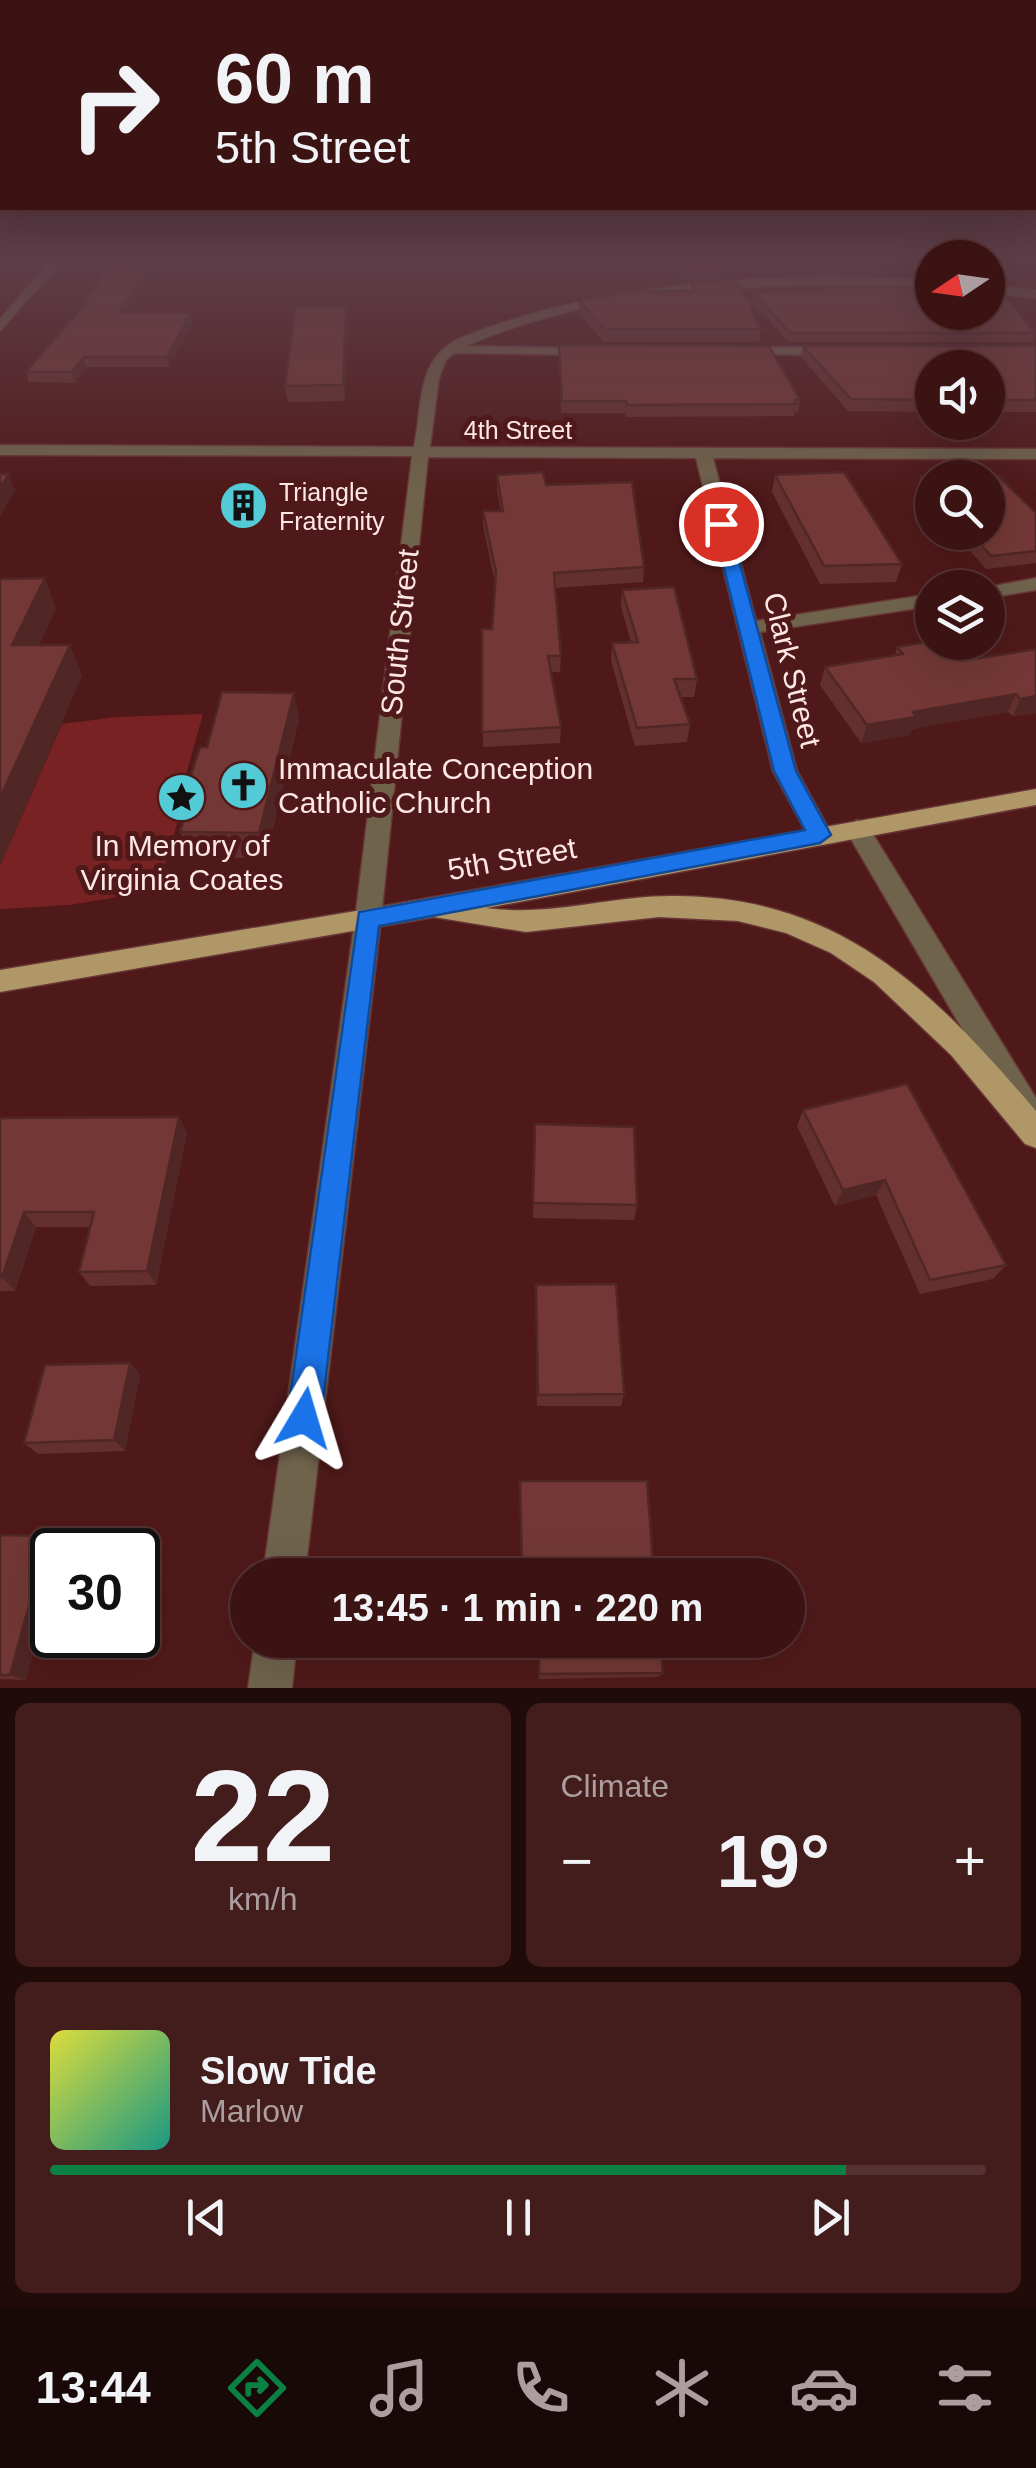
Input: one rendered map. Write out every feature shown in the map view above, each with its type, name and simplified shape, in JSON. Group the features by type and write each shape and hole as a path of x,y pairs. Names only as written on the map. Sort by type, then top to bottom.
{"main road":[{"name":"5th Street","path":"0,982 1036,797"},
{"path":"431,906 493,921 541,922 674,906 743,912 793,926 843,945 891,976 940,1020 1036,1134"}],"street":[{"path":"449,350 481,339"},
{"path":"449,350 605,352"},
{"name":"South Street","path":"286,1558 368,919 420,454 428,433 433,372 449,350"},
{"path":"723,352 860,351"},
{"name":"4th Street","path":"0,450 1036,454"},
{"name":"Clark Street","path":"704,455 785,771 820,835"},
{"path":"1005,589 1036,584"},
{"path":"748,628 915,603"},
{"path":"856,829 1036,1126"},
{"path":"270,1688 274,1658"}],"shaded area":[{"path":"203,714 185,778 168,789 163,799 177,817 177,824 162,874 165,882 177,887 69,905 0,909 0,866 62,724 117,717"}],"building":[{"path":"55,339 177,339 167,357 84,357 72,372 26,372"},
{"path":"291,339 345,339 343,385 285,386"},
{"path":"559,345 769,346 800,400 795,400 796,404 627,405 626,401 562,401"},
{"path":"803,346 1036,346 1036,400 1005,400 1005,350 915,350 915,400 851,399"},
{"path":"543,472 546,485 632,482 644,567 554,573 561,656 548,656 561,727 482,732 482,629 492,629 496,572 483,511 503,511 497,475"},
{"path":"844,472 902,564 824,566 775,475"},
{"path":"0,474 9,474 0,488"},
{"path":"1005,483 1036,513 1036,551 991,556 986,550 1005,550"},
{"path":"45,578 12,645 70,645 0,798 0,579"},
{"path":"674,587 697,679 674,679 690,724 637,728 612,643 638,642 622,590"},
{"path":"915,644 915,660 1005,660 1005,654 1036,649 1036,696 1020,699 1016,694 913,712 916,717 867,725 825,667 903,654 897,647"},
{"name":"Immaculate Conception Catholic Church","path":"222,692 294,693 259,833 180,832 191,799 183,799 200,747 207,747"},
{"path":"907,1084 1006,1265 930,1280 885,1180 843,1190 803,1110"},
{"path":"179,1117 147,1271 79,1272 94,1212 24,1212 0,1277 0,1118"},
{"path":"535,1124 634,1127 637,1205 533,1203"},
{"path":"616,1284 624,1394 538,1395 536,1285"},
{"path":"130,1363 114,1440 24,1443 45,1365"},
{"path":"520,1481 647,1481 653,1558 522,1558"},
{"path":"0,1535 30,1536 30,1602 10,1675 0,1675"},
{"path":"539,1658 662,1658 663,1673 539,1674"}],"place":[{"name":"Triangle Fraternity","path":"244,506"},
{"name":"Immaculate Conception Catholic Church","path":"243,786"},
{"name":"In Memory of Virginia Coates","path":"182,797"}],"route":[{"path":"304,1418 368,919 820,835 785,771 721,524"}]}
